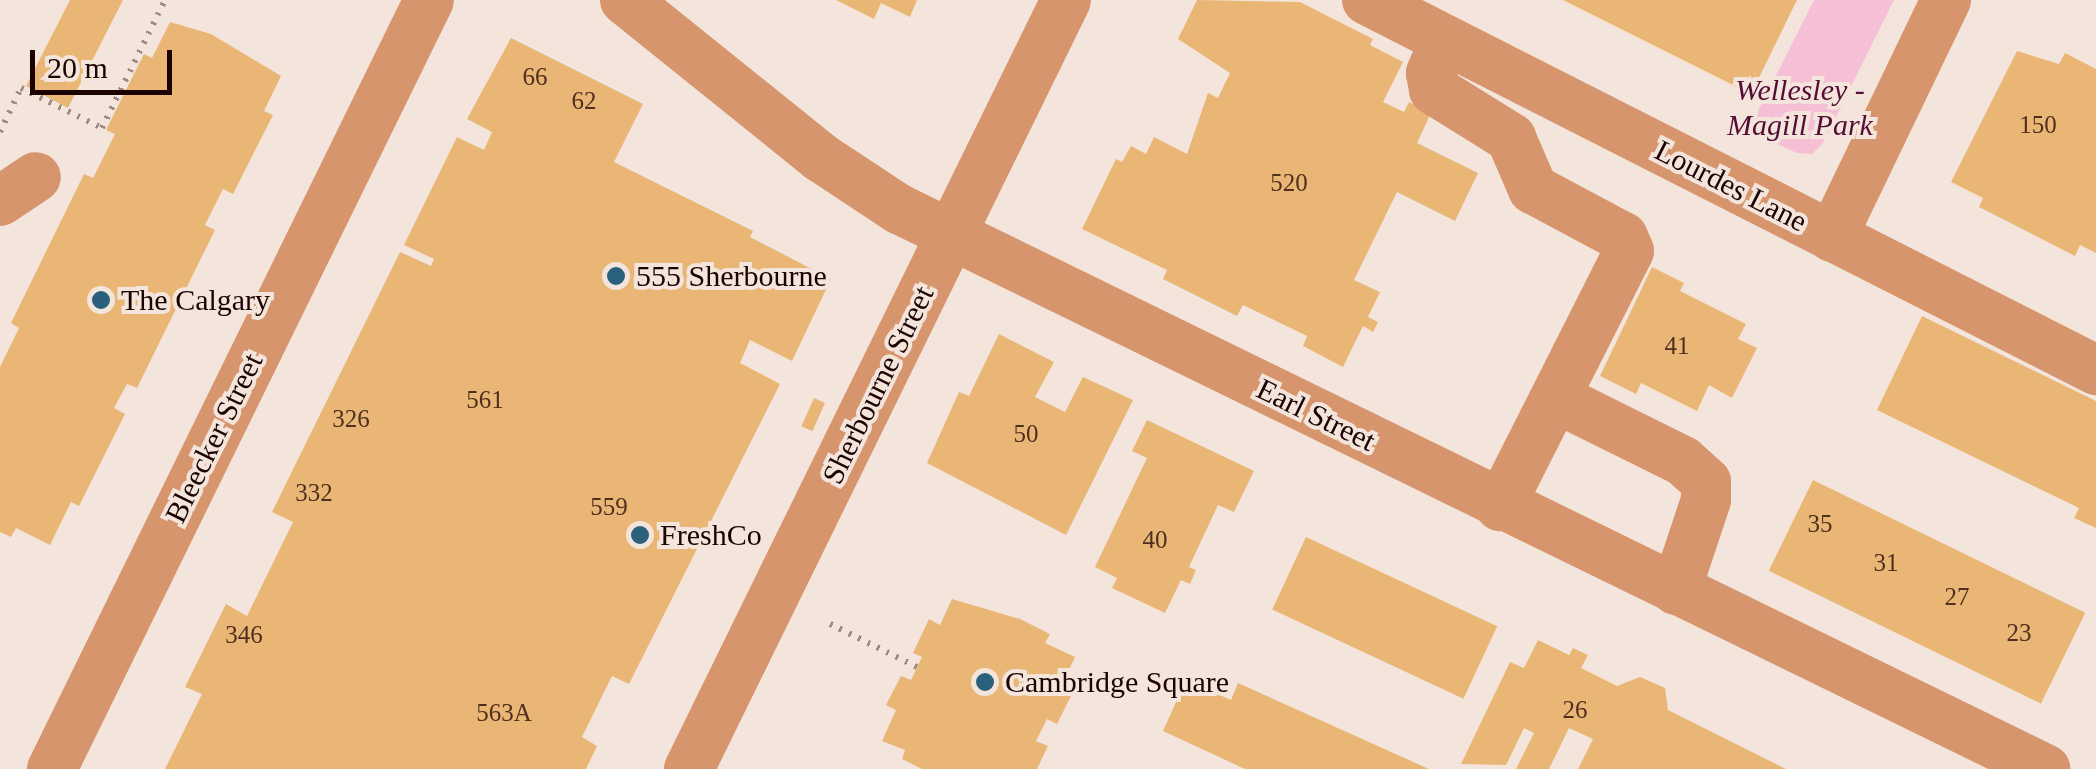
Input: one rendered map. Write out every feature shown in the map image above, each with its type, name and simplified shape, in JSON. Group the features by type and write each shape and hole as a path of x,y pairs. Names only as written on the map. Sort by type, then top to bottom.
{"street":[{"name":"Bleecker Street","path":"52,769 429,0"},
{"name":"Earl Street","path":"625,0 820,157 900,209 1676,590 1965,751 2045,769"},
{"name":"Sherbourne Street","path":"689,769 1066,0"},
{"name":"Lourdes Lane","path":"1367,0 2096,370"},
{"path":"1832,237 1946,0"},
{"path":"1445,40 1430,73 1434,90 1511,138 1533,190 1623,237 1628,252 1500,506"},
{"path":"1556,398 1684,461 1706,482 1706,500 1676,590"}],"path":[{"path":"0,132 21,88 102,128 166,0"},
{"path":"830,624 917,667"}],"green space":[{"name":"Wellesley - Magill Park","path":"1814,0 1894,0 1823,143 1812,154 1797,153 1748,131"}],"building":[{"path":"70,0 123,0 68,108 26,86"},
{"path":"836,0 917,0 910,17 881,3 874,19"},
{"path":"1197,0 1300,2 1373,39 1370,45 1403,62 1383,102 1404,112 1409,102 1431,113 1417,143 1478,173 1455,221 1397,192 1354,280 1380,292 1368,317 1378,322 1373,332 1363,326 1343,367 1303,346 1307,336 1243,305 1237,316 1163,279 1167,270 1082,229 1116,159 1122,162 1131,146 1146,154 1154,137 1187,154 1208,93 1218,98 1230,73 1178,39"},
{"path":"1563,0 1797,0 1751,94"},
{"name":"The Calgary","path":"170,22 211,34 281,76 264,111 273,115 233,194 223,189 205,225 215,230 137,388 127,384 114,408 125,414 79,506 71,502 50,545 16,528 11,537 0,532 0,367 19,328 11,323 84,174 93,178 115,134 106,130 144,54 152,58"},
{"path":"511,38 643,104 614,162 753,231 750,237 831,279 792,361 750,340 740,363 780,384 629,684 612,676 582,737 597,746 586,769 165,769 202,694 185,687 226,604 247,616 293,522 272,512 400,252 431,266 434,259 404,245 457,137 484,150 492,132 467,119"},
{"path":"2017,51 2059,64 2065,53 2096,69 2096,253 2080,245 2075,256 1979,207 1983,198 1951,182"},
{"path":"1652,267 1684,283 1680,291 1746,324 1738,339 1757,348 1732,398 1709,385 1697,411 1641,383 1636,394 1600,376"},
{"path":"1922,316 2096,401 2096,528 2074,518 2079,508 1877,410"},
{"path":"999,334 1054,362 1035,397 1065,412 1083,377 1133,400 1066,535 927,463 959,392 969,396"},
{"path":"814,398 825,403 812,431 801,426"},
{"path":"1147,420 1254,471 1234,512 1218,505 1189,567 1196,570 1190,584 1181,580 1165,613 1112,588 1117,578 1095,567 1147,458 1132,451"},
{"path":"1813,480 2085,613 2041,704 1769,571"},
{"path":"1306,537 1497,626 1463,699 1272,610"},
{"name":"Cambridge Square","path":"952,599 1020,619 1050,634 1045,643 1075,657 1065,678 1077,684 1057,724 1047,719 1036,741 1048,746 1037,769 922,769 902,759 905,750 882,741 896,710 886,705 901,676 911,680 922,657 913,653 929,619 940,625"},
{"path":"1538,640 1569,655 1573,648 1588,655 1581,668 1617,686 1640,677 1665,688 1668,710 1786,769 1578,769 1593,739 1569,728 1549,769 1516,769 1534,733 1524,728 1506,765 1461,764 1510,662 1524,668"},
{"path":"1186,680 1231,700 1238,683 1429,769 1245,769 1163,731"}],"place":[{"name":"555 Sherbourne","path":"616,276"},
{"name":"The Calgary","path":"101,300"},
{"name":"FreshCo","path":"640,535"},
{"name":"Cambridge Square","path":"985,682"}]}
